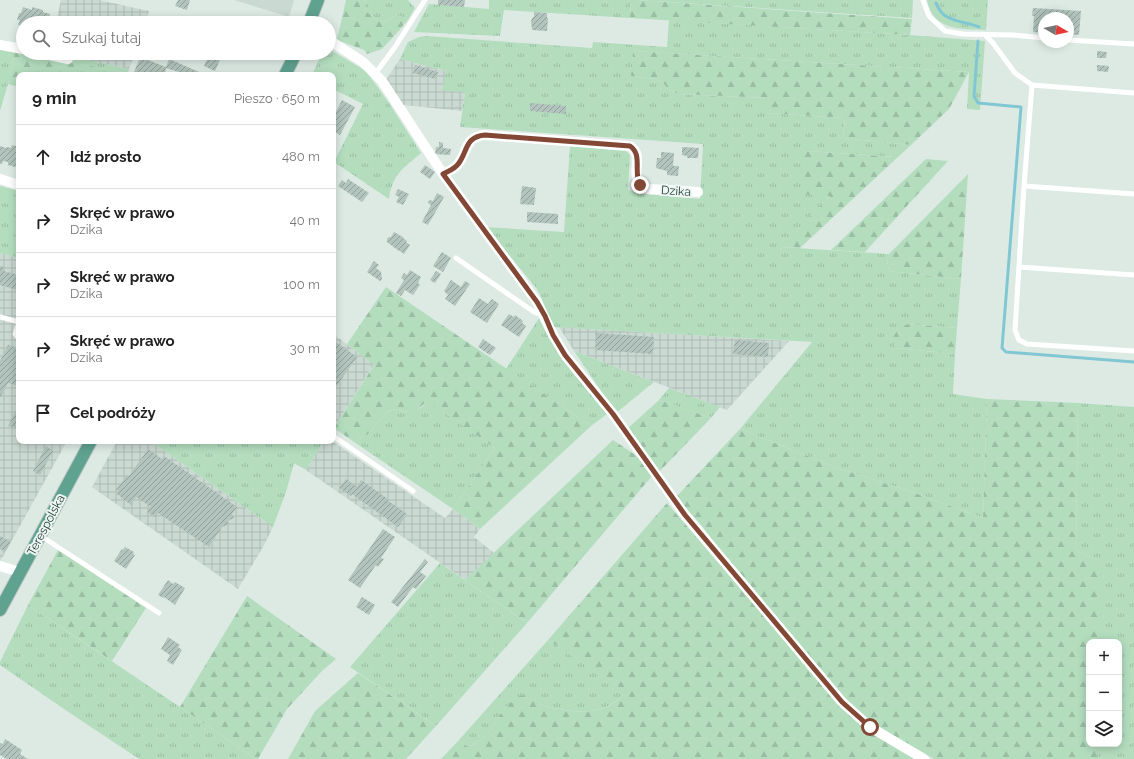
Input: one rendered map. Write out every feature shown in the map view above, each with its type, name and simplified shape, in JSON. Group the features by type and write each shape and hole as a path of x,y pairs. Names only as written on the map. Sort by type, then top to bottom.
{"main road":[{"path":"312,16 318,0"},
{"path":"286,72 292,60"},
{"name":"Terespolska","path":"0,610 89,444"}],"street":[{"path":"0,45 16,48"},
{"path":"336,45 363,62 382,81 443,174 537,302 553,335 565,355 613,414 685,515 842,702 870,727 924,759"},
{"name":"Dzika","path":"443,174 451,170 458,163 469,142 480,135 485,135 630,146 634,149 637,156 636,174 640,185 649,189 698,192"},
{"path":"0,179 16,184"},
{"path":"0,566 20,572"}],"lane":[{"path":"375,74 395,47 425,0"},
{"path":"923,0 929,16 945,31 963,34 1013,35 1038,37"},
{"path":"985,35 993,43 1015,73 1032,86 1134,93"},
{"path":"1074,40 1134,44"},
{"path":"1032,86 1015,330 1020,340 1028,344 1134,351"},
{"path":"1024,186 1134,194"},
{"path":"456,258 534,312 545,316"},
{"path":"1019,267 1134,275"},
{"path":"0,317 16,322"},
{"path":"336,438 413,491"},
{"path":"40,536 160,613"}],"shaded area":[{"path":"61,0 99,0 149,11 147,16 58,16"},
{"path":"234,0 294,0 289,16"},
{"path":"400,59 446,71 465,92 462,111 403,105 386,80"},
{"path":"87,60 132,60 129,69"},
{"path":"0,253 16,257 16,444 65,444 0,560"},
{"path":"559,327 789,341 727,410 574,351"},
{"path":"336,336 374,364 336,425"},
{"path":"115,444 154,444 273,527 238,589 92,487"},
{"path":"322,444 336,444 445,518 453,509 480,529 474,537 494,553 465,580 306,470"}],"green space":[{"path":"346,0 366,0 364,10 381,22 394,16 403,17 408,20 382,49 367,54 364,50 337,40"},
{"path":"366,0 408,0 415,8 408,20 403,17 394,16 381,22 364,10"},
{"path":"489,0 631,0 630,18 504,10 500,36 414,32 429,4 489,9"},
{"path":"631,0 912,19 910,35 630,18"},
{"path":"637,0 913,0 912,18"},
{"path":"927,0 988,0 986,30 958,28 942,23 935,18 930,10"},
{"path":"669,20 985,41 980,110 967,109 969,72 633,51 632,76 656,79 664,84 669,90 678,94 767,98 767,113 845,118 843,138 911,145 898,157 805,151 830,196 781,247 889,254 887,260 889,271 961,279 957,328 908,324 896,348 955,354 953,394 987,399 983,518 915,493 835,467 740,429 812,342 552,327 537,289 486,227 564,232 570,146 626,151 630,155 628,190 644,194 700,199 703,144 460,127 465,92 442,91 446,71 400,59 408,42 419,37 427,36 592,48 593,42 667,47"},
{"path":"0,49 15,52 0,111"},
{"path":"633,51 969,72 949,109 911,145 843,138 845,118 767,113 767,98 678,94 669,90 664,84 656,79 631,76"},
{"path":"15,52 16,60 58,60 123,72 16,72 16,86 8,84"},
{"path":"336,53 366,71 389,103 421,153 396,177 389,199 336,163 336,158 363,104 336,90 336,72 313,72 319,60 336,60"},
{"path":"72,60 87,60 129,69 128,72 122,72 72,63"},
{"path":"805,151 898,157 800,248 780,247 830,196 800,194"},
{"path":"926,159 948,161 865,252 831,250"},
{"path":"968,174 961,279 889,271 887,260 889,254"},
{"path":"0,186 16,190 16,257 0,253"},
{"path":"386,287 591,426 480,529 453,509 495,448 427,401 417,410 406,412 396,409 388,411 368,434 354,442 336,429 336,425 374,365 347,344"},
{"path":"539,318 571,370 607,414 591,426 506,369"},
{"path":"908,324 957,328 955,354 896,348 892,339 899,328"},
{"path":"574,351 654,382 616,413"},
{"path":"669,388 720,407 711,418 659,400"},
{"path":"987,399 1078,403 1076,551 1100,561 1100,639 1086,639 1086,747 1097,747 1097,759 934,759 872,723 856,711 702,526 676,497 740,429 835,467 915,493 983,518"},
{"path":"427,400 495,448 453,509 354,442 368,434 388,411 396,409 406,412 422,407"},
{"path":"659,400 711,418 658,473 627,429"},
{"path":"1078,403 1134,407 1134,759 1097,759 1097,747 1122,747 1122,639 1100,639 1100,561 1076,551"},
{"path":"613,440 643,460 652,476 527,623 465,580"},
{"path":"154,444 322,444 306,470 294,463 286,492 273,527"},
{"path":"667,503 846,712 916,759 441,759 458,741 469,747 477,742 489,732 509,704 520,696 527,695 544,706 568,711 587,711 604,708 619,698 625,691 548,640"},
{"path":"58,550 146,608 112,661 28,605"},
{"path":"440,563 527,623 436,726 350,667"},
{"path":"247,596 336,659 322,671 287,709 258,759 180,707"},
{"path":"28,605 256,759 139,759 67,711 0,665 0,662"},
{"path":"548,640 626,691 612,704 604,708 587,711 569,711 547,707 531,697 507,706 484,738 469,747 458,741"},
{"path":"358,673 436,726 406,759 288,759 315,711"}],"building":[{"path":"178,0 190,0 187,10 175,6"},
{"path":"438,0 465,0 464,7 438,5"},
{"path":"23,7 32,10 32,7 50,14 50,16 18,16 19,13 21,13"},
{"path":"1033,8 1081,11 1079,35 1074,35 1074,12 1038,12 1038,32 1033,32 1034,16 1032,16"},
{"path":"534,12 547,13 547,31 532,30 531,21 534,17"},
{"path":"1097,51 1107,52 1106,58 1097,58"},
{"path":"139,60 148,60 166,67 169,60 171,60 199,72 179,72 166,68 165,72 134,72"},
{"path":"207,60 220,60 215,71 204,66"},
{"path":"415,65 438,72 436,79 413,73"},
{"path":"1097,65 1109,66 1108,72 1097,71"},
{"path":"342,100 355,107 340,135 336,133 336,112"},
{"path":"530,103 566,106 566,114 530,111"},
{"path":"439,142 443,143 443,148 451,149 450,155 435,154 436,147 439,147"},
{"path":"12,145 16,146 16,166 8,165 8,162 3,161 2,164 0,164 0,146 11,148"},
{"path":"682,147 699,148 698,158 687,158 687,156 682,155"},
{"path":"661,152 674,153 673,166 679,166 678,176 667,175 667,171 656,168 657,158 661,158"},
{"path":"425,165 435,172 430,179 420,172"},
{"path":"348,179 369,193 362,202 338,186 342,180 346,183"},
{"path":"522,186 536,188 534,205 520,204"},
{"path":"398,189 409,194 403,205 396,202 399,197 395,195"},
{"path":"437,193 444,197 428,225 422,222 431,205 428,202 430,200 433,201"},
{"path":"527,212 558,214 558,224 527,222"},
{"path":"394,232 403,237 410,245 404,254 387,242 387,239 391,237"},
{"path":"442,252 451,258 443,272 433,266"},
{"path":"374,261 379,265 376,268 381,272 382,279 380,281 367,272"},
{"path":"0,266 4,267 3,271 16,274 16,290 0,285"},
{"path":"410,270 421,277 418,283 420,285 413,295 405,290 401,296 396,293 404,280 401,278 404,273 407,275"},
{"path":"436,271 441,274 435,283 430,280"},
{"path":"451,280 461,287 465,281 470,284 455,306 445,299 448,295 444,291"},
{"path":"479,298 488,304 492,299 499,304 487,323 470,312"},
{"path":"509,314 514,317 515,315 523,321 522,323 526,326 519,337 501,325"},
{"path":"596,333 654,337 653,354 595,350"},
{"path":"483,339 496,348 490,355 478,347"},
{"path":"735,340 769,343 768,357 733,354"},
{"path":"336,342 357,357 336,387"},
{"path":"8,345 16,347 16,385 8,383 0,398 0,361"},
{"path":"16,411 16,427 8,426"},
{"path":"46,446 53,451 40,475 33,471"},
{"path":"148,449 162,459 164,456 237,507 232,514 234,518 227,521 229,524 222,527 209,547 158,513 155,517 147,512 151,507 136,497 131,505 117,494 119,491 116,490 127,475 129,476"},
{"path":"346,479 357,487 361,480 407,514 398,527 352,494 351,496 339,488"},
{"path":"383,529 395,537 381,558 384,559 378,567 376,565 360,588 348,580"},
{"path":"0,536 11,542 5,552 0,549"},
{"path":"125,547 134,552 133,554 135,555 126,569 114,561"},
{"path":"425,559 428,562 420,572 426,576 416,589 413,587 398,607 391,602"},
{"path":"168,580 173,584 175,582 185,588 175,605 164,597 163,598 158,595"},
{"path":"362,597 375,605 369,615 356,607"},
{"path":"168,637 180,645 178,647 182,650 173,665 167,661 170,655 161,649"},
{"path":"5,739 22,750 20,754 28,759 7,759 0,755 0,744 3,744"}],"waterway":[{"path":"936,3 941,12 949,18 979,27"},
{"path":"978,41 974,96 978,103 1021,107 1002,348 1006,352 1134,362"}],"route":[{"path":"640,185 636,174 637,156 634,149 630,146 485,135 480,135 469,142 458,163 451,170 443,174 537,302 553,335 565,355 613,414 685,515 842,702 870,727"}]}
